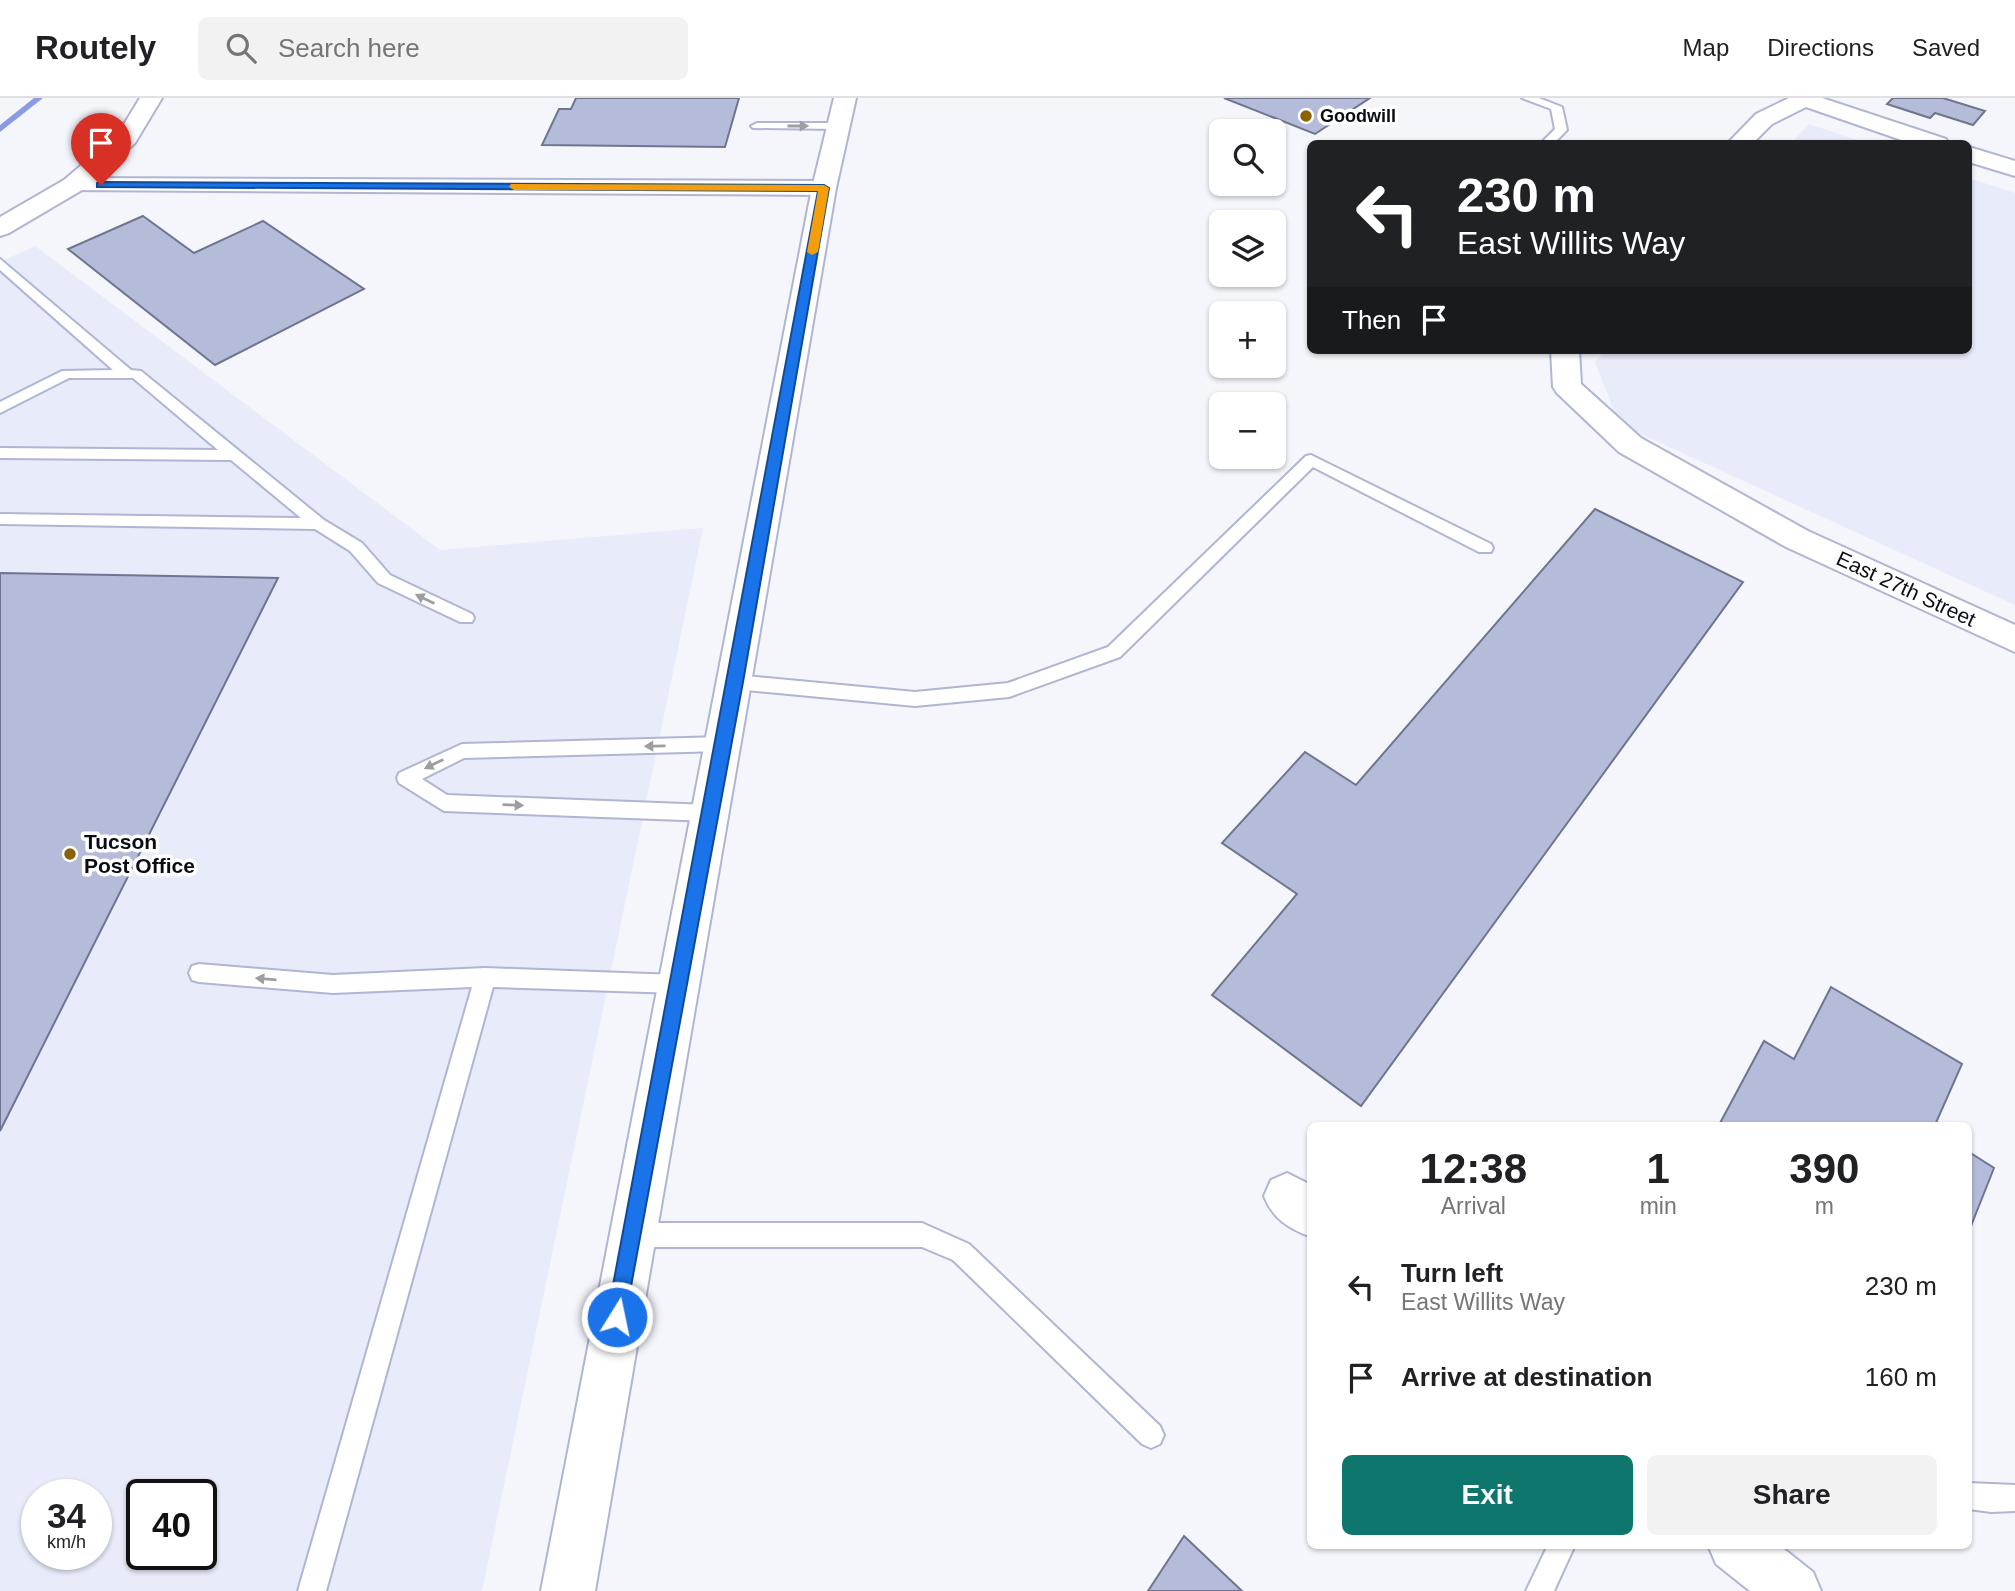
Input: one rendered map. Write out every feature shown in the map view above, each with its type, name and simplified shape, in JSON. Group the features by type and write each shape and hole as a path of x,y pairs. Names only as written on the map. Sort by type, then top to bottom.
{"street":[{"path":"0,228 73,185 127,138 151,98"},
{"path":"1742,140 1764,119 1807,99 1926,140"},
{"path":"568,1591 824,188 842,112"},
{"path":"1972,155 2015,169"},
{"path":"73,185 824,188"},
{"name":"East 27th Street","path":"1564,354 1567,387 1630,445 1797,539 2015,639"},
{"path":"1740,1549 1794,1591"}],"lane":[{"path":"1528,98 1556,107 1561,130 1550,140"},
{"path":"757,126 842,112"},
{"path":"0,263 127,374"},
{"path":"0,408 67,374 136,374 318,524 356,547 384,579 466,618"},
{"path":"0,453 236,455"},
{"path":"735,682 915,699 1009,690 1114,652 1311,460 1485,548"},
{"path":"0,519 318,524"},
{"path":"710,814 444,803 406,778 462,751 723,744"},
{"path":"199,973 332,984 485,977 677,984"},
{"path":"312,1591 485,977"},
{"path":"631,1235 922,1235 961,1252 1151,1435"},
{"path":"1972,1496 2015,1498"},
{"path":"1540,1591 1560,1549"}],"shaded area":[{"path":"1809,124 1857,140 1794,140"},
{"path":"1972,179 2015,193 2015,605 1619,424 1595,362 1602,354 1972,354"},
{"path":"35,246 440,550 703,528 482,1591 0,1591 0,262"}],"building":[{"path":"576,98 739,98 725,147 542,145 559,109 571,109"},
{"name":"Goodwill","path":"1224,98 1370,98 1315,134 1286,123 1286,119 1277,119"},
{"path":"1893,98 1943,98 1985,111 1973,125 1935,113 1930,118 1887,104"},
{"path":"143,216 194,253 263,221 364,289 215,365 68,249"},
{"path":"1595,509 1743,582 1361,1106 1212,995 1297,894 1222,843 1305,752 1356,785"},
{"name":"Tucson Post Office","path":"0,573 278,578 0,1131"},
{"path":"1831,987 1962,1064 1936,1122 1721,1122 1764,1041 1794,1059"},
{"path":"1972,1154 1994,1168 1972,1223"},
{"path":"1184,1536 1242,1591 1148,1591"}],"waterway":[{"path":"0,129 39,98"}],"slow traffic":[{"path":"514,187 824,188 812,252"}],"place":[{"name":"Goodwill","path":"1306,116"},
{"name":"Tucson Post Office","path":"70,854"}],"route":[{"path":"101,185 824,188 617,1317"}]}
